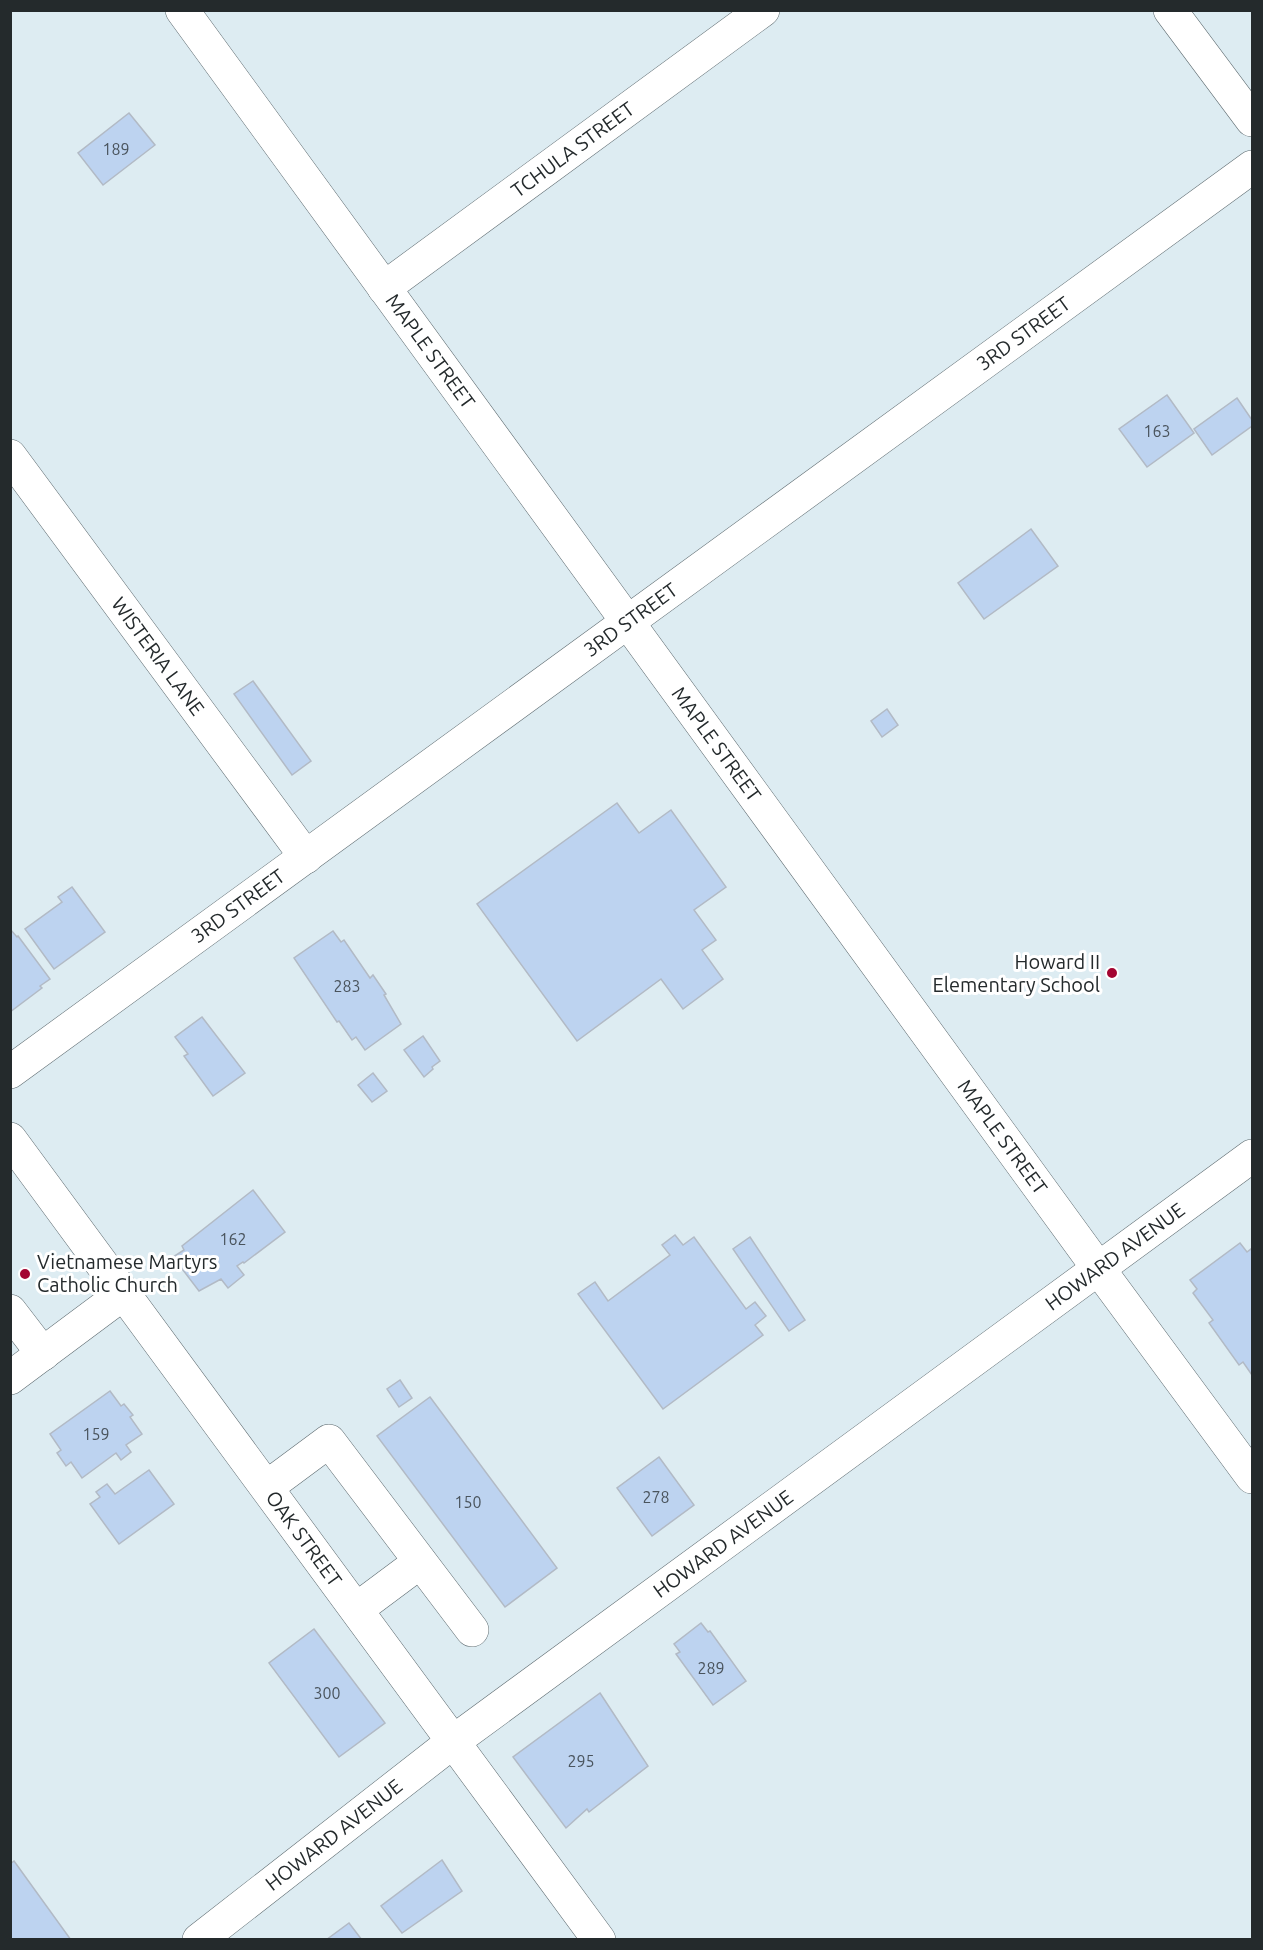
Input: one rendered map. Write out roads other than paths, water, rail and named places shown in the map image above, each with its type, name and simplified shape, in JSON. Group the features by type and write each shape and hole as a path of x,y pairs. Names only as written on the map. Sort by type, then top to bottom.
{"street":[{"name":"MAPLE STREET","path":"182,10 1252,1477"},
{"name":"TCHULA STREET","path":"384,288 763,10"},
{"path":"1170,10 1252,120"},
{"name":"3RD STREET","path":"10,1072 1252,167"},
{"name":"WISTERIA LANE","path":"10,456 306,857"},
{"name":"OAK STREET","path":"10,1139 599,1940"},
{"name":"HOWARD AVENUE","path":"199,1940 454,1741 1252,1156"},
{"path":"10,1378 124,1293"},
{"path":"10,1311 43,1354"},
{"path":"267,1487 328,1441 472,1630"},
{"path":"357,1609 420,1562"}],"place":[{"name":"Howard II Elementary School","path":"1112,973"},
{"name":"Vietnamese Martyrs Catholic Church","path":"25,1274"}]}
